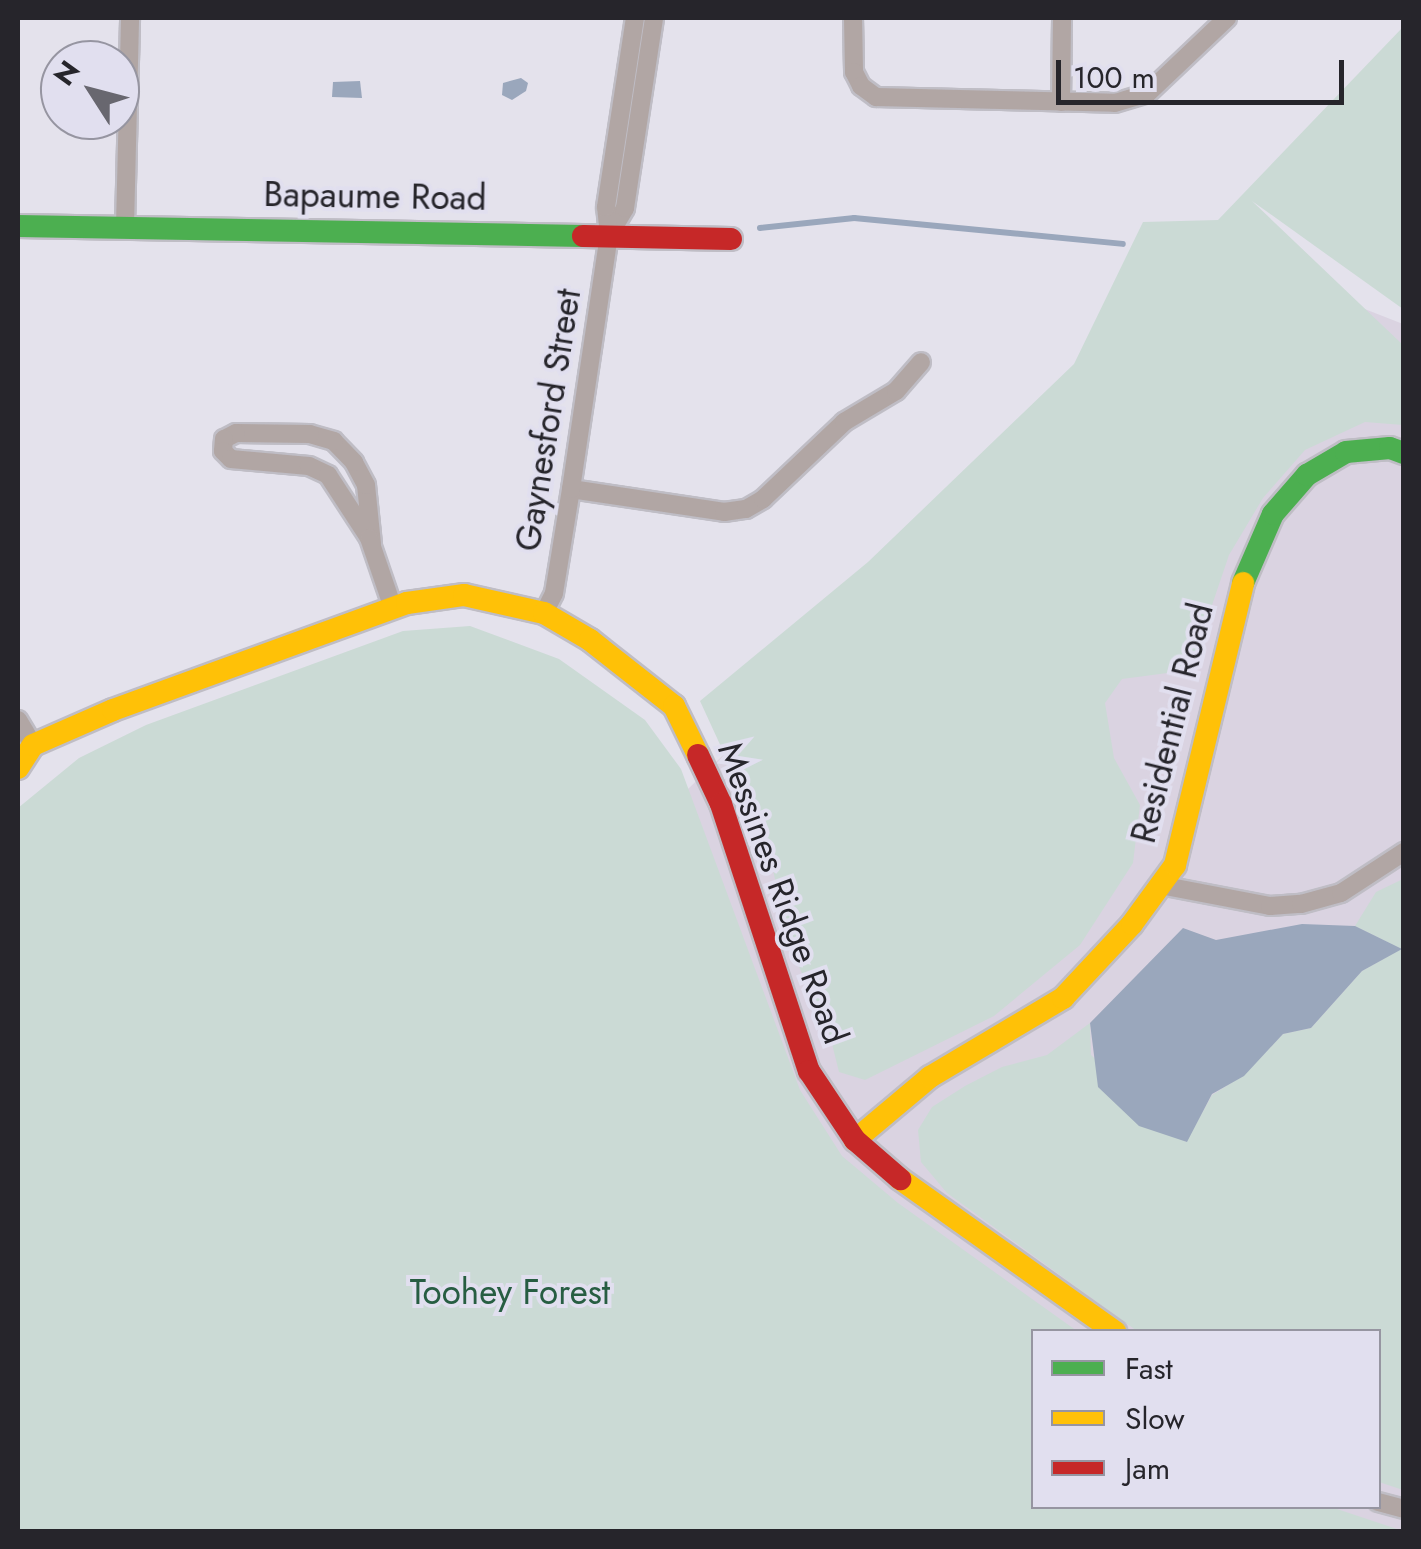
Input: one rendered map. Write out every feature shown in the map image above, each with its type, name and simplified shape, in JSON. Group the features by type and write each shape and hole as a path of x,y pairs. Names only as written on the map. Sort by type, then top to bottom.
{"street":[{"path":"125,226 130,18"},
{"name":"Gaynesford Street","path":"544,614 554,593 572,490 609,236 606,207 635,18"},
{"name":"Gaynesford Street","path":"609,236 625,208 654,18"},
{"path":"853,18 854,72 861,86 876,97 1115,103 1144,96 1227,18"},
{"path":"1061,102 1062,18"},
{"name":"Bapaume Road","path":"18,226 731,239"},
{"path":"572,490 724,512 746,509 762,499 851,416 896,391 921,362"},
{"path":"372,544 328,475 309,466 228,458 222,448 225,438 240,432 310,434 334,442 350,456 366,485 372,544 393,608"},
{"name":"Residential Road","path":"855,1140 930,1077 1063,998 1111,948 1175,865 1233,612 1252,556 1274,514 1308,475 1346,452 1390,448 1404,453"},
{"name":"Messines Ridge Road","path":"33,745 113,710 428,598 464,595 544,614 590,640 674,706 720,804 802,1053 855,1140 885,1168 1110,1329"},
{"path":"18,720 33,745 18,768"},
{"path":"1160,885 1270,906 1300,904 1341,893 1404,852"}],"shaded area":[{"path":"1237,259 1403,324 1403,1531 1078,1509 1381,1509 1381,1329 1031,1330 515,956"}],"green space":[{"path":"1403,27 1403,309 1252,201 1403,345 1403,425 1365,422 1305,450 1263,498 1229,555 1190,670 1122,679 1105,703 1114,758 1140,805 1133,863 1080,945 994,1016 865,1080 839,1072 829,1032 789,945 769,851 700,701 868,562 1074,364 1143,222 1218,220"},
{"name":"Toohey Forest","path":"470,626 559,659 645,720 681,769 800,1090 842,1156 898,1203 1074,1329 1031,1329 1031,1509 1337,1509 1403,1531 18,1531 18,808 79,758 146,725 403,631"},
{"path":"1403,879 1403,1490 1381,1483 1381,1329 1134,1329 947,1193 921,1162 918,1130 932,1107 965,1086 1002,1067 1047,1055 1090,1023 1091,1055 1186,1142 1212,1095 1244,1075 1283,1034 1311,1028 1362,971 1401,949 1355,926 1376,892"}],"water":[{"path":"521,78 528,83 526,91 512,100 502,95 503,83"},
{"path":"360,81 362,98 332,97 333,82"},
{"path":"1302,924 1355,926 1402,949 1362,971 1311,1028 1283,1034 1244,1076 1212,1094 1187,1142 1139,1126 1098,1087 1090,1023 1183,928 1216,940"}],"waterway":[{"path":"760,228 854,218 1123,244"}],"traffic: fast":[{"path":"18,226 583,236"},
{"path":"1243,583 1273,514 1307,475 1346,452 1390,448 1404,453"}],"traffic: slow":[{"path":"855,1140 930,1077 1063,998 1132,924 1175,865 1243,583"},
{"path":"18,768 33,745 113,710 407,603 464,595 544,613 590,640 674,706 698,755"},
{"path":"900,1179 1111,1329"}],"traffic: jam":[{"path":"583,236 731,239"},
{"path":"698,755 721,804 809,1071 855,1140 900,1179"}]}
